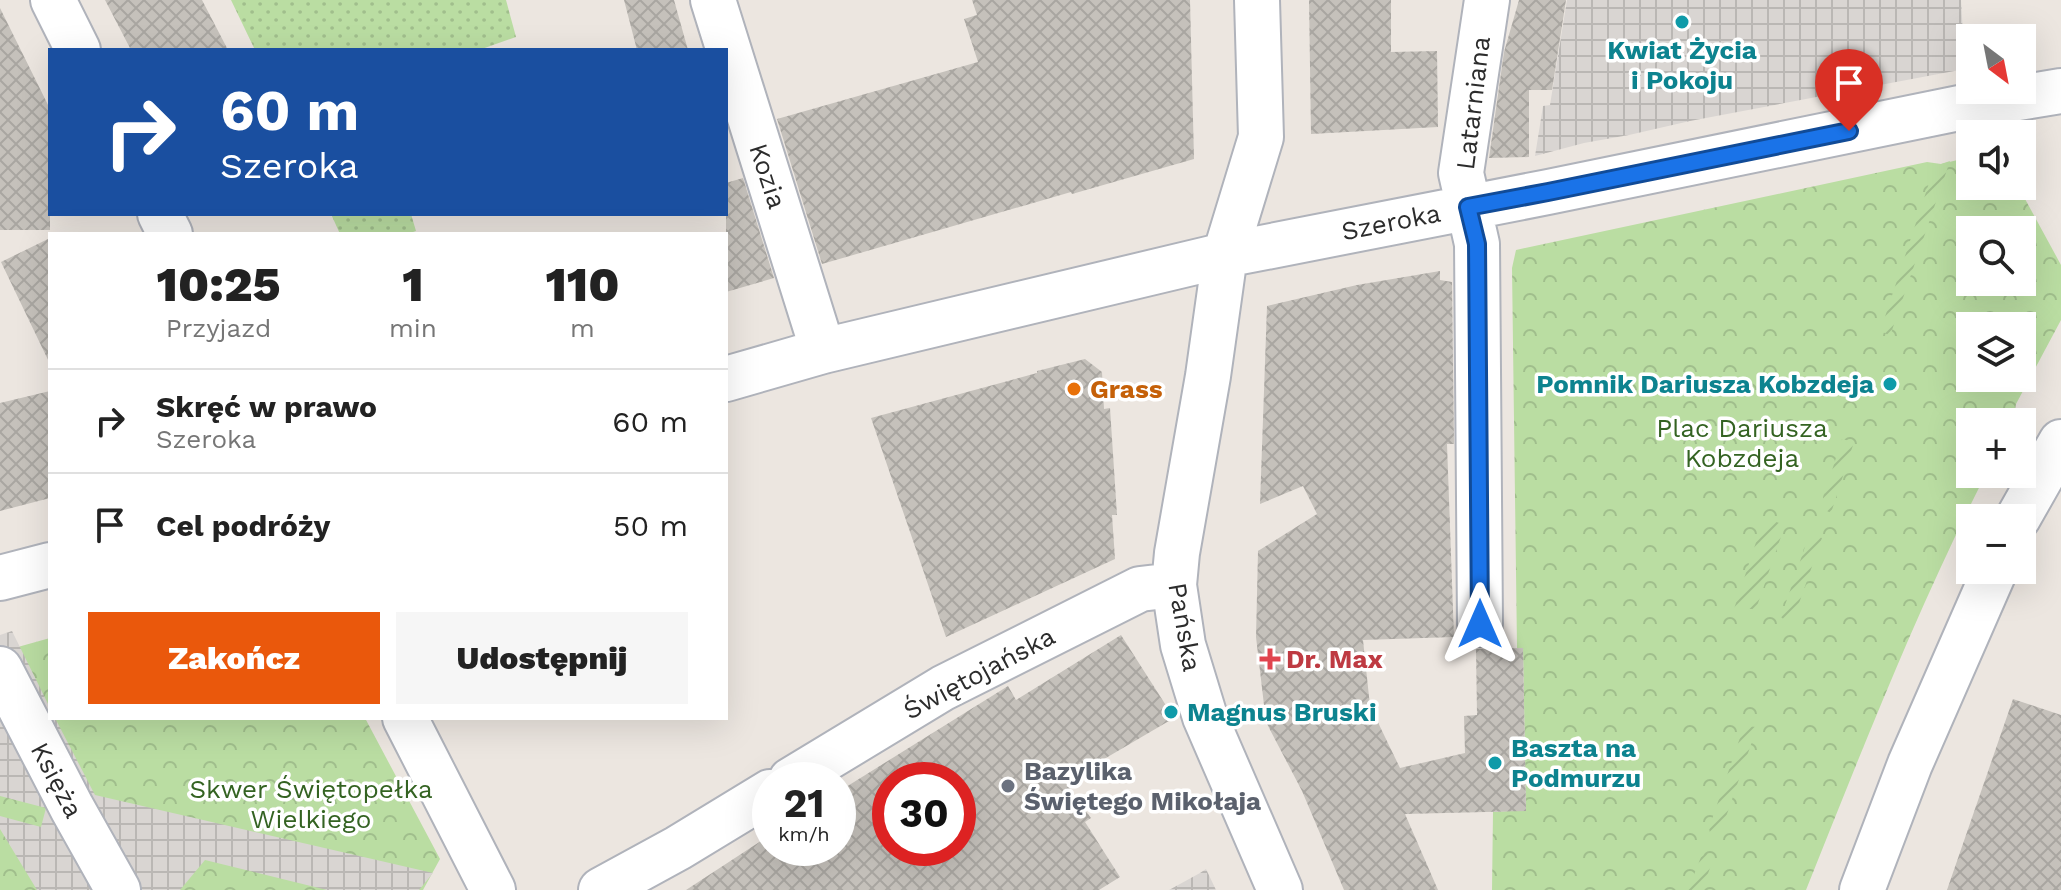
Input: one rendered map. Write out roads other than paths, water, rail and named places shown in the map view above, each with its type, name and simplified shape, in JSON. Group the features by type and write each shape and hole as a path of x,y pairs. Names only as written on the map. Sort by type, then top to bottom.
{"street":[{"path":"53,0 77,48"},
{"name":"Kozia","path":"713,0 823,351"},
{"name":"Pańska","path":"1257,0 1261,137 1225,255 1174,585 1183,645 1205,717 1280,890"},
{"name":"Latarniana","path":"1480,624 1477,244 1461,173 1487,0"},
{"name":"Szeroka","path":"728,378 823,351 1225,255 1969,106 2061,91"},
{"path":"2026,504 2061,442"},
{"path":"0,578 48,566"},
{"path":"1862,890 1910,764 1989,584"},
{"name":"Świętojańska","path":"821,762 943,688 1140,589 1174,585"},
{"name":"Księża","path":"0,669 118,890"},
{"path":"406,720 493,890"},
{"path":"601,890 752,803"}],"place":[{"name":"Kwiat Życia i Pokoju","path":"1682,22"},
{"name":"Pomnik Dariusza Kobzdeja","path":"1890,384"},
{"name":"Grass","path":"1074,389"},
{"name":"Dr. Max","path":"1270,659"},
{"name":"Magnus Bruski","path":"1171,712"},
{"name":"Baszta na Podmurzu","path":"1495,763"},
{"name":"Bazylika Świętego Mikołaja","path":"1008,786"}],"park label":[{"name":"Plac Dariusza Kobzdeja","path":"1742,443"},
{"name":"Skwer Świętopełka Wielkiego","path":"311,804"}]}
